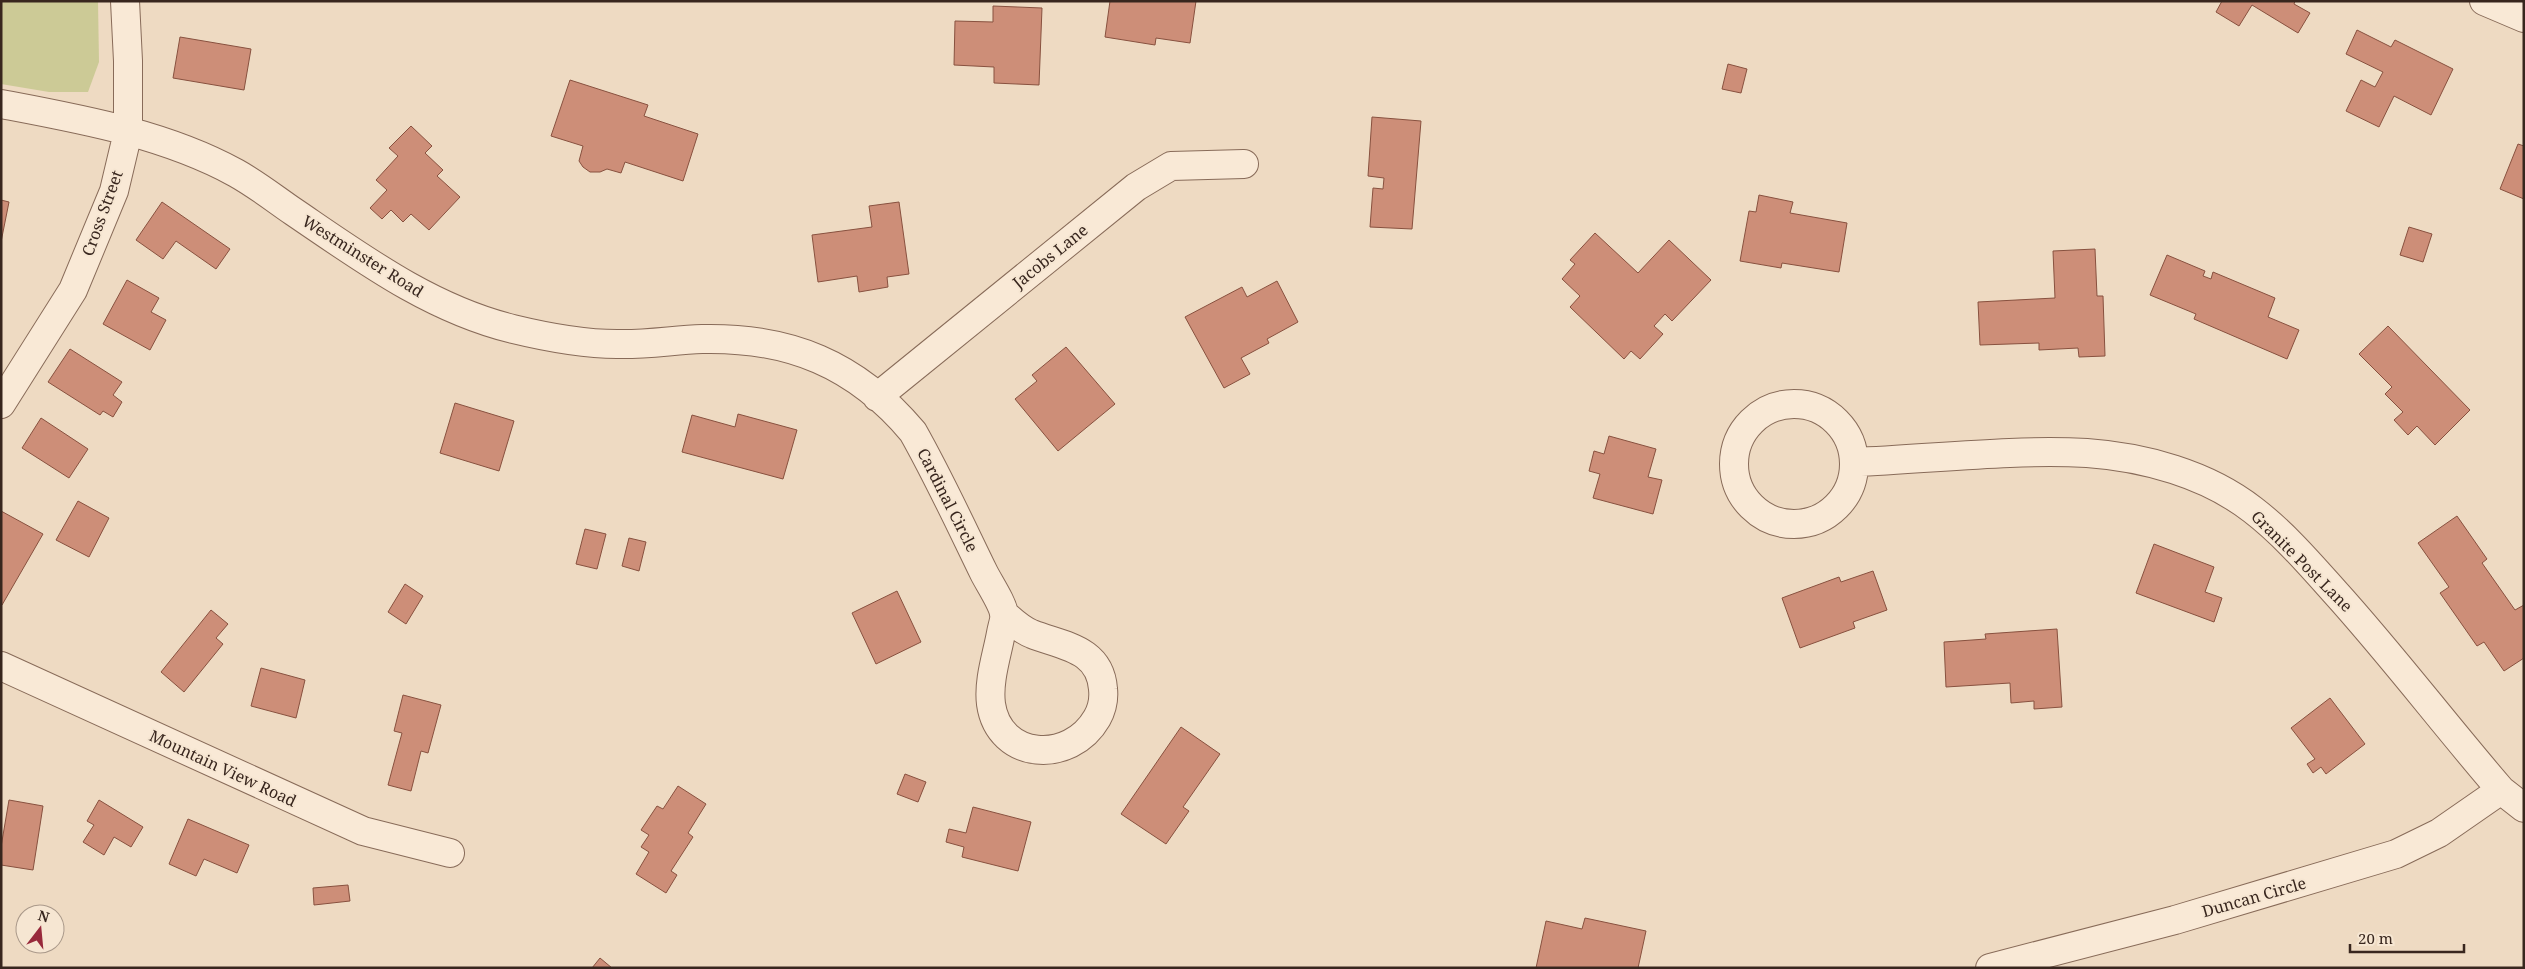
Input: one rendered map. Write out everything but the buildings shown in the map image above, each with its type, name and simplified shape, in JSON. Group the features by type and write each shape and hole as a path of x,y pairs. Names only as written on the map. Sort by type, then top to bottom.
{"street":[{"name":"Cross Street","path":"1,404 73,290 114,191 128,132 128,61 125,1"},
{"path":"2484,1 2524,18"},
{"name":"Westminster Road","path":"1,104 86,121 128,132 165,143 236,173 399,282 445,306 479,319 553,337 616,344 703,339 747,340 779,345 811,355 846,371 877,397"},
{"name":"Jacobs Lane","path":"877,397 1136,186 1171,166 1244,164"},
{"name":"Cardinal Circle","path":"877,397 898,415 916,438 1004,614 1030,633 1072,646 1087,655 1097,666 1102,680 1104,699 1098,716 1085,736 1069,746 1052,750 1035,750 1018,744 1004,733 994,718 990,689 1004,614"},
{"path":"1785,404 1805,404 1824,412 1840,425 1851,442 1854,462 1852,482 1843,499 1829,513 1812,522 1792,524 1773,520 1756,511 1743,496 1735,479 1733,459 1738,440 1749,422 1765,410 1785,404"},
{"name":"Granite Post Lane","path":"1854,462 2004,453 2088,453 2149,462 2203,481 2253,509 2305,559 2378,640 2501,790 2524,808"},
{"name":"Mountain View Road","path":"1,666 363,832 450,853"},
{"name":"Duncan Circle","path":"1990,968 2192,915 2396,854 2439,834 2501,790"}],"shaded area":[{"path":"1,1 98,1 99,62 88,92 49,92 1,84"}]}
